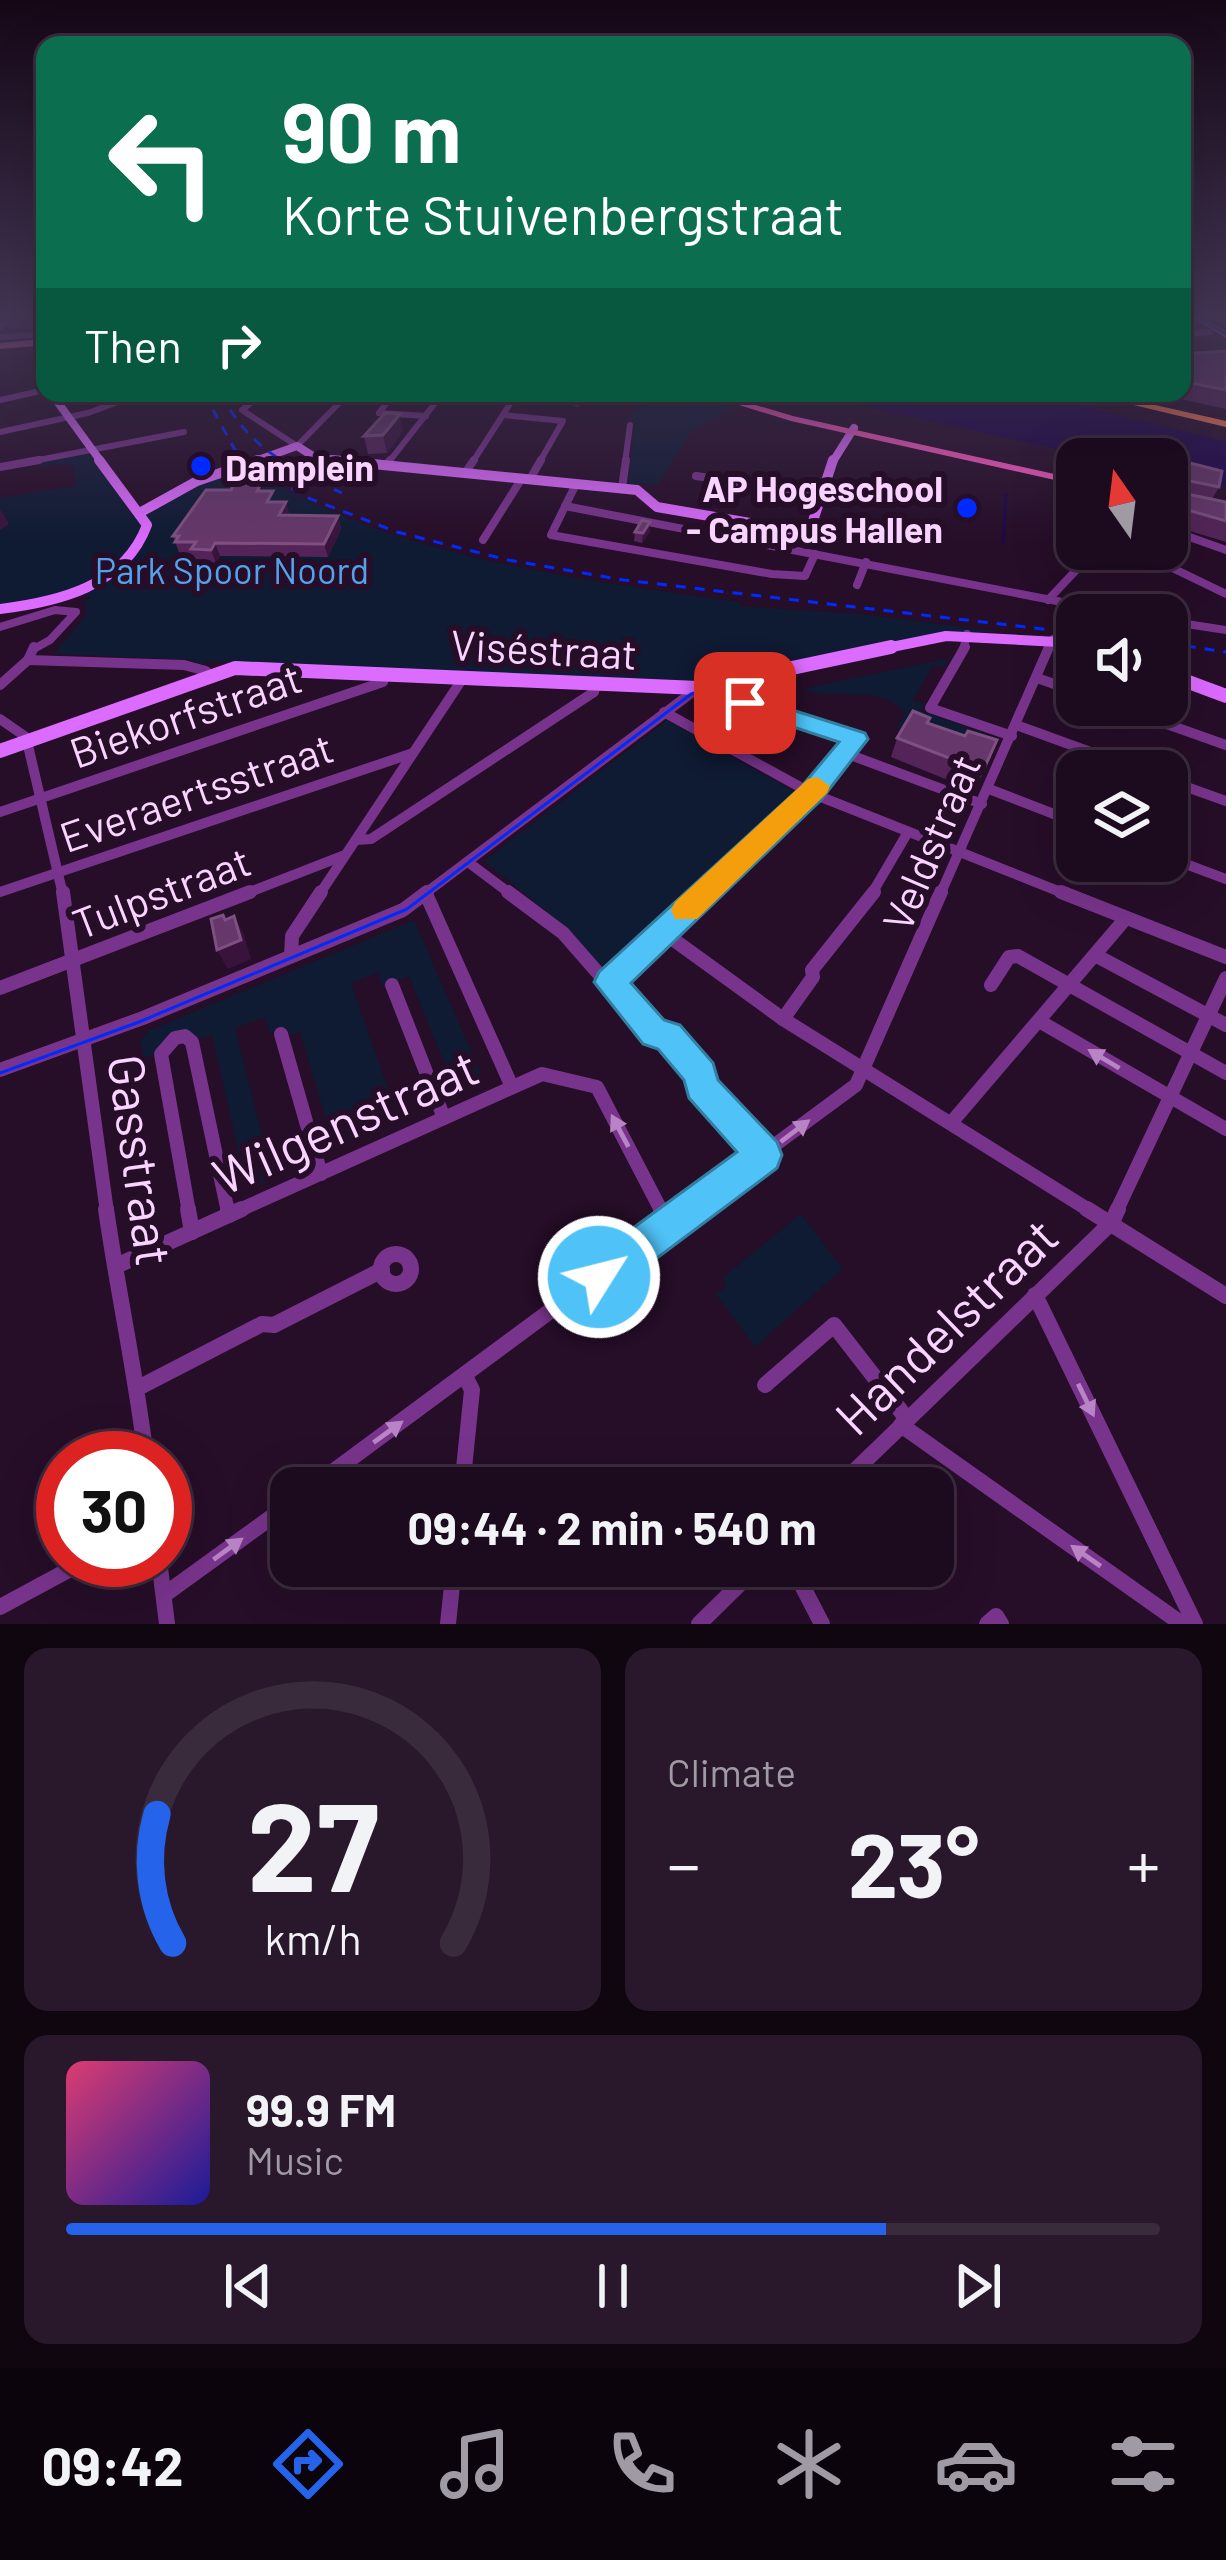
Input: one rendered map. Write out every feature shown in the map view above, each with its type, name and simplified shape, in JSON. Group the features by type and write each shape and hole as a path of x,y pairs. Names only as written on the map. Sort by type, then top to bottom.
{"highway":[{"path":"1134,402 1226,420"},
{"path":"1154,402 1226,420"}],"main road":[{"path":"741,402 1056,474"},
{"path":"752,402 853,430"}],"street":[{"path":"0,400 36,393"},
{"path":"0,609 73,599 102,582 147,525 57,402"},
{"path":"0,432 71,418 116,402"},
{"path":"251,402 242,410 316,458 622,488 645,494 657,507 809,533"},
{"path":"141,512 191,483 297,446 340,402"},
{"path":"387,402 379,413 425,416"},
{"path":"386,465 436,402"},
{"path":"465,473 511,402"},
{"path":"484,540 563,421 503,415"},
{"path":"622,488 630,425"},
{"path":"813,554 806,549 809,533 835,452 853,430"},
{"path":"0,467 184,432"},
{"path":"696,476 822,494"},
{"path":"575,484 551,535 805,576 813,554"},
{"path":"565,506 1056,601"},
{"path":"1188,536 1226,550"},
{"path":"715,564 730,539"},
{"path":"856,585 866,562"},
{"path":"1048,600 1076,570"},
{"path":"1176,570 1226,594"},
{"path":"0,627 55,610 76,611 0,685"},
{"path":"1188,624 1226,630"},
{"path":"967,634 969,641 930,708 1076,750"},
{"path":"0,1070 403,910 698,688 967,634 1056,640"},
{"name":"Veldstraat","path":"865,1071 1053,639"},
{"name":"Viséstraat","path":"28,660 184,665 216,674 235,668 698,688 856,739 845,753"},
{"path":"0,752 216,674"},
{"name":"Biekorfstraat","path":"0,812 383,682 386,674"},
{"path":"291,956 292,936 463,677"},
{"path":"1037,678 1056,685"},
{"path":"1188,681 1224,694"},
{"path":"356,840 371,839 595,692 596,684"},
{"path":"664,712 811,793 1226,957"},
{"path":"0,719 28,741"},
{"path":"1173,726 1226,745"},
{"name":"Gasstraat","path":"28,741 60,872 122,1322 132,1345 143,1431"},
{"name":"Everaertsstraat","path":"0,892 413,753"},
{"path":"610,982 811,793 845,753 982,804"},
{"path":"1188,787 1226,801"},
{"path":"988,789 1056,815"},
{"path":"783,1019 813,977 812,970 882,881 908,832"},
{"name":"Tulpstraat","path":"0,988 345,855"},
{"path":"468,862 563,934 568,947 610,982 655,1034 668,1036 700,1074 701,1087 764,1155"},
{"path":"1188,865 1226,879"},
{"path":"426,894 512,1087"},
{"path":"951,1123 1126,918"},
{"path":"663,932 783,1019 1112,1222 1225,1301"},
{"path":"1095,955 1226,1024"},
{"path":"992,985 1009,957 1018,956 1226,1073"},
{"path":"1112,1222 1226,978"},
{"path":"392,985 444,1118"},
{"path":"1039,1021 1226,1129"},
{"path":"281,1034 321,1174"},
{"path":"192,1232 161,1054 166,1044 181,1036 192,1042 229,1215"},
{"path":"340,1467 764,1155 856,1085 865,1071"},
{"name":"Wilgenstraat","path":"116,1266 542,1074 596,1087 669,1226"},
{"name":"Handelstraat","path":"858,1467 1112,1222"},
{"path":"138,1388 262,1324 274,1325 382,1270"},
{"path":"1035,1295 1195,1624"},
{"path":"765,1385 834,1325 904,1422 1181,1624"},
{"path":"464,1467 472,1390 465,1376"},
{"path":"164,1595 270,1517"},
{"path":"0,1607 37,1587"},
{"path":"163,1587 167,1624"},
{"path":"448,1624 452,1587"},
{"path":"699,1624 737,1587"},
{"path":"803,1587 822,1624"},
{"path":"987,1624 996,1616 1001,1624"}],"green space":[{"path":"649,402 713,402 731,408 690,433 657,485 628,483 635,423 628,416"},
{"name":"Park Spoor Noord","path":"88,452 128,508 154,501 165,488 171,490 199,473 243,462 295,494 353,520 482,559 740,602 740,606 861,614 1002,632 936,633 698,682 209,661 198,666 193,660 54,654 87,614 86,605 81,604 90,597 72,592 0,604 0,498 77,486 72,464 39,466 43,460"},
{"path":"950,658 944,667 933,665 913,700 924,704 921,711 994,737 983,758 897,728 905,713 883,698 802,689"},
{"path":"667,720 793,791 794,798 656,928 617,961 601,967 573,946 574,934 484,861"},
{"path":"414,920 485,1083 447,1099 444,1091 453,1085 409,976 383,987 377,973 351,983 399,1121 335,1150 300,1032 289,1036 286,1027 270,1034 265,1017 235,1028 273,1178 247,1190 212,1035 200,1039 190,1031 164,1039 144,1059 140,1040 150,1030"},
{"path":"801,1214 843,1269 755,1347 716,1294 727,1285 722,1278"}],"shaded area":[{"path":"844,402 1067,402 1226,442 1226,486 1188,478 1188,438 1056,438 1056,449"}],"building":[{"path":"385,413 400,414 383,435 364,436"},
{"path":"1188,462 1222,471 1219,487 1188,481"},
{"path":"235,482 262,482 257,491 273,491 267,502 286,502 279,515 338,516 324,544 215,543 211,550 191,549 196,542 175,542 179,536 173,536 206,490 231,490"},
{"path":"1188,494 1226,502 1226,521 1188,510"},
{"path":"642,520 650,522 643,533 635,532"},
{"path":"913,711 930,718 927,723 965,736 968,731 997,740 983,771 897,738"},
{"path":"223,915 225,920 234,916 241,940 217,950 211,919"}],"waterway":[{"path":"1003,542 1006,495"}],"tram line":[{"path":"0,1073 139,1022 407,909 691,694 758,675"}],"railway":[{"path":"209,402 235,450 303,496 397,532 508,560 624,580 1056,631"},
{"path":"226,402 243,427 272,454 342,493"},
{"path":"1188,646 1226,652"}],"slow traffic":[{"path":"686,910 817,786"}],"place":[{"name":"Damplein","path":"201,466"},
{"name":"AP Hogeschool - Campus Hallen","path":"967,508"}],"route":[{"path":"599,1277 764,1155 701,1087 700,1074 668,1036 655,1034 610,982 811,793 856,739 745,703"}]}
